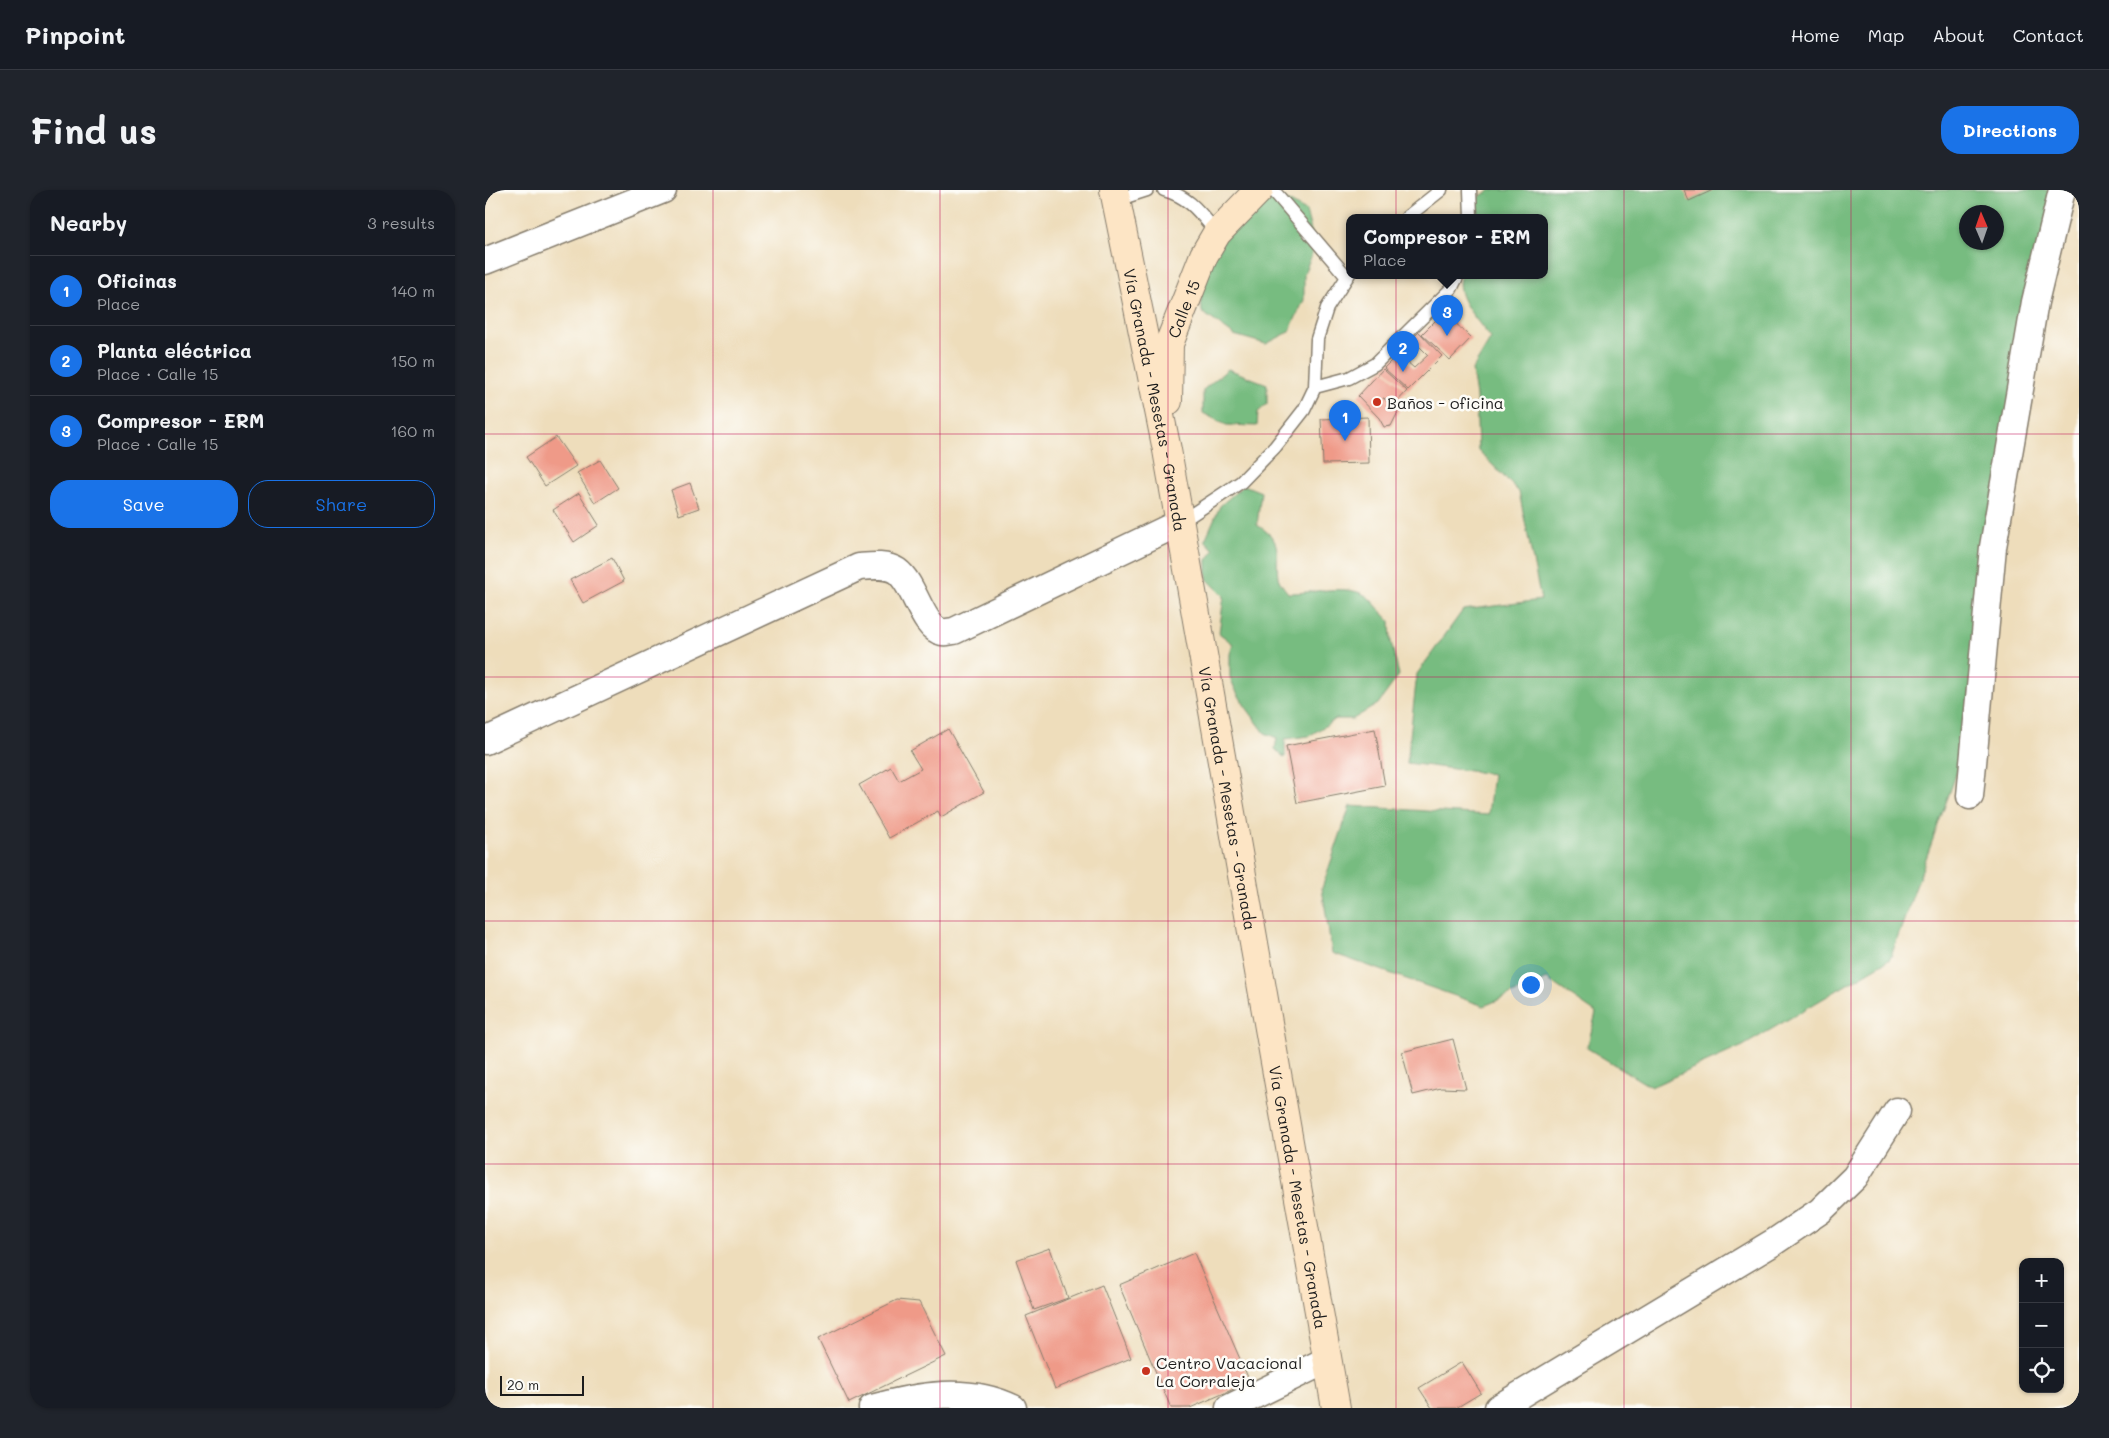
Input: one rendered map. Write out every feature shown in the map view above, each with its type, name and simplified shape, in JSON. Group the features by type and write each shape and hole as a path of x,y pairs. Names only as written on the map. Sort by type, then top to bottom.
{"main road":[{"name":"Calle 15","path":"1167,450 1169,344 1204,255 1217,233 1259,190"},
{"name":"Vía Granada - Mesetas - Granada","path":"1115,195 1167,450 1336,1408"}],"street":[{"path":"485,261 663,190"},
{"path":"1970,796 1993,547 2035,302 2062,190"},
{"path":"485,741 859,567 881,566 896,571 906,580 932,627 943,632 954,631 1179,523"},
{"path":"1498,1408 1774,1242 1820,1211 1855,1177 1897,1110"},
{"path":"1229,1408 1327,1360"},
{"path":"871,1408 899,1400 953,1394 1001,1402 1013,1408"}],"lane":[{"path":"1115,195 1147,190"},
{"path":"1164,190 1179,194 1195,206 1217,233"},
{"path":"1273,190 1346,274"},
{"path":"1411,214 1441,190"},
{"path":"1470,190 1471,214"},
{"path":"1179,523 1241,482 1275,447 1304,410 1315,387 1317,339 1327,308 1346,279"},
{"path":"1315,387 1349,378 1375,364 1451,289 1456,279"}],"green space":[{"path":"1491,190 2065,190 2017,414 1957,772 1890,959 1743,1046 1651,1087 1587,1048 1596,1013 1547,979 1484,1006 1332,953 1322,888 1350,806 1488,815 1493,774 1407,763 1417,674 1463,610 1541,600 1519,492 1478,450 1476,396 1472,370 1491,338 1463,300 1459,283 1460,279 1548,279 1548,214 1478,214 1469,202"},
{"path":"1260,194 1276,194 1306,211 1315,246 1304,274 1304,300 1289,332 1266,344 1234,335 1202,312 1200,270"},
{"path":"1228,369 1267,384 1267,404 1258,412 1257,426 1226,425 1203,413 1203,390"},
{"path":"1244,485 1261,492 1257,525 1266,531 1275,542 1277,547 1278,577 1288,593 1341,590 1361,593 1369,598 1390,621 1391,642 1399,675 1378,704 1353,719 1336,719 1309,736 1285,739 1285,758 1275,749 1277,738 1265,733 1235,689 1230,677 1230,654 1233,644 1219,633 1224,596 1207,579 1207,560 1214,550 1205,540 1220,506"}],"building":[{"path":"1684,190 1713,190 1689,201"},
{"path":"1444,312 1471,338 1450,360 1422,334"},
{"path":"1419,332 1442,356 1408,390 1384,368 1398,354 1414,368 1428,355 1412,339"},
{"path":"1383,369 1407,391 1395,404 1383,398 1400,408 1391,426 1384,427 1379,418 1358,396"},
{"path":"1368,417 1369,463 1323,464 1321,419"},
{"path":"556,437 576,466 545,486 526,457"},
{"path":"600,460 618,488 595,503 577,473"},
{"path":"690,483 699,508 679,515 671,490"},
{"path":"579,493 599,525 574,542 553,510"},
{"path":"612,558 624,581 583,603 570,580"},
{"path":"948,729 984,792 941,817 938,811 889,838 859,785 891,767 899,781 921,769 910,751"},
{"path":"1375,729 1385,786 1297,803 1286,746"},
{"path":"1453,1039 1466,1089 1441,1088 1413,1095 1402,1052"},
{"path":"1050,1248 1068,1298 1034,1310 1016,1260"},
{"path":"1194,1253 1250,1382 1190,1408 1171,1408 1119,1285"},
{"path":"1102,1285 1131,1358 1055,1389 1026,1316"},
{"path":"897,1300 919,1302 946,1356 849,1403 818,1339"},
{"path":"1462,1362 1481,1393 1456,1408 1432,1408 1419,1388"}],"place":[{"name":"Compresor - ERM","path":"1447,336"},
{"name":"Planta eléctrica","path":"1403,372"},
{"name":"Baños - oficina","path":"1377,402"},
{"name":"Oficinas","path":"1345,441"},
{"name":"Centro Vacacional La Corraleja","path":"1146,1371"}]}
